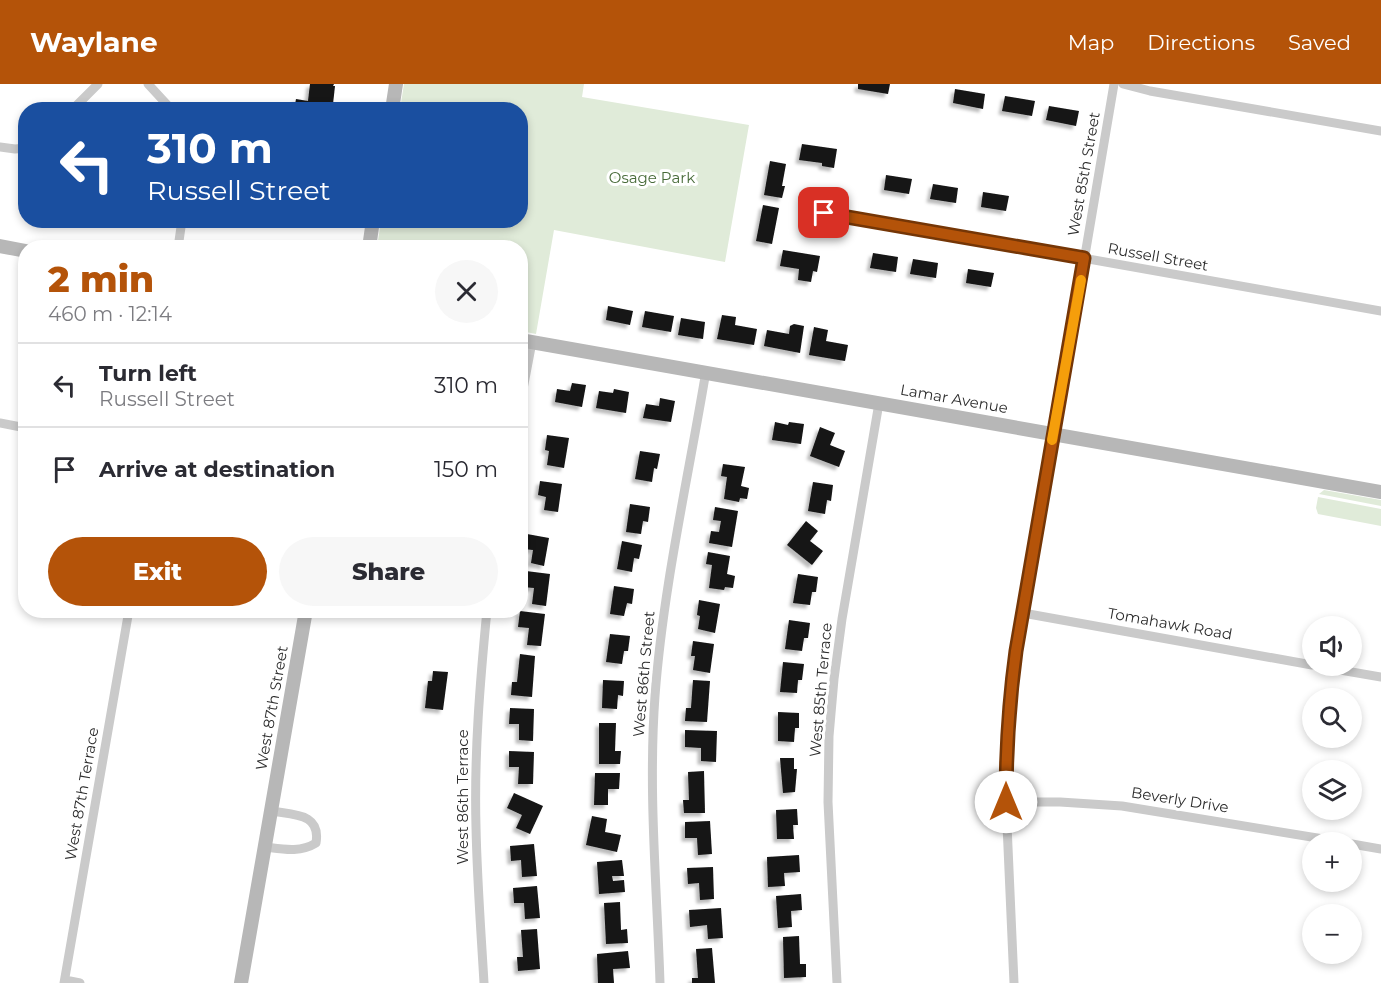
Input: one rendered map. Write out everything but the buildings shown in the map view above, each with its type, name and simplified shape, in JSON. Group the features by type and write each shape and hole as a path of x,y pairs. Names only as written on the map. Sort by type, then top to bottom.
{"street":[{"path":"80,102 98,84"},
{"path":"148,84 165,102"},
{"path":"393,102 396,84"},
{"name":"West 85th Street","path":"1014,983 1006,802 1010,698 1114,84"},
{"path":"1123,84 1150,91 1381,131"},
{"path":"0,147 18,149"},
{"name":"Russell Street","path":"824,213 1381,311"},
{"path":"0,246 18,249"},
{"name":"Lamar Avenue","path":"528,341 1381,492"},
{"name":"West 86th Street","path":"660,983 652,816 655,696 664,619 706,371"},
{"name":"West 85th Terrace","path":"837,983 828,802 829,736 842,619 879,403"},
{"path":"0,423 18,426"},
{"name":"Tomahawk Road","path":"1023,613 1302,664"},
{"name":"West 87th Terrace","path":"65,982 128,618"},
{"name":"West 87th Street","path":"242,983 305,618"},
{"name":"West 86th Terrace","path":"484,983 476,826 476,762 479,687 487,618"},
{"name":"Tomahawk Road","path":"1362,674 1381,677"},
{"name":"Beverly Drive","path":"1006,802 1060,802 1122,806 1302,835"},
{"path":"265,847 292,850 308,848 316,843 318,832 313,822 302,817 271,811"},
{"name":"Beverly Drive","path":"1362,845 1381,849"},
{"path":"65,982 80,983"}],"green space":[{"name":"Osage Park","path":"404,84 584,84 582,97 749,125 725,262 554,230 536,334 528,332 528,240 378,240 380,228 528,228 528,102 401,102"},
{"path":"1324,490 1381,500 1381,506 1319,494"},
{"path":"1318,497 1381,509 1381,526 1318,514 1316,508"}],"slow traffic":[{"path":"1052,440 1081,280"}],"route":[{"path":"824,213 1084,258 1016,651 1006,757 1006,802"}]}
